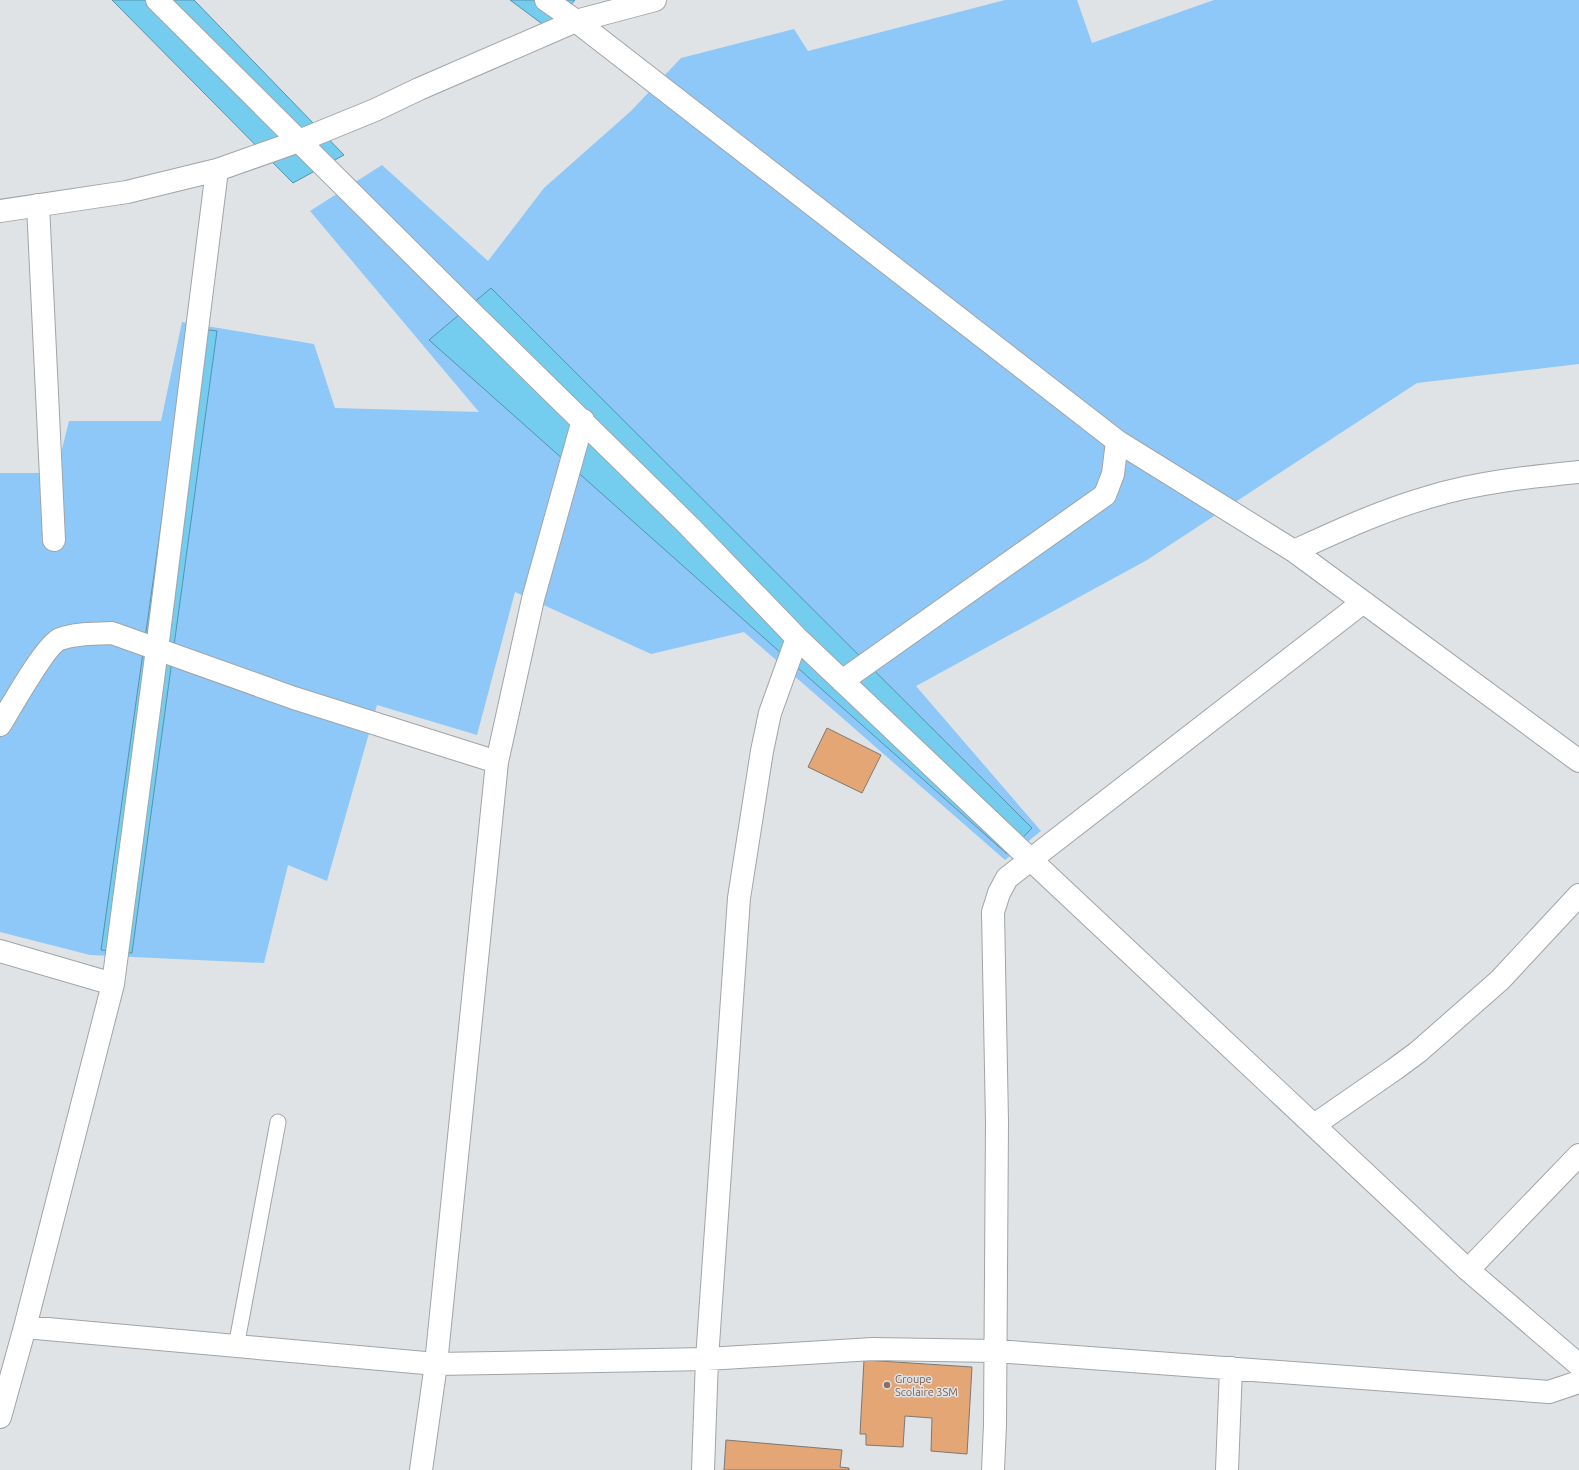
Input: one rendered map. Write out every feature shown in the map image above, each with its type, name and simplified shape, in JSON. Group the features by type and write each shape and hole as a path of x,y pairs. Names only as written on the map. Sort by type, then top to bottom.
{"street":[{"path":"157,0 461,302 583,420 842,681 1468,1270 1579,1365"},
{"path":"546,0 576,21 1117,441 1294,551 1362,603 1579,762"},
{"path":"0,212 127,192 217,170 299,141 375,110 419,88 576,21 655,0"},
{"path":"0,1417 25,1327 113,984 217,170"},
{"path":"38,205 54,540"},
{"path":"421,1470 436,1364 497,762 533,599 583,420"},
{"path":"842,681 1105,495 1114,474 1117,441"},
{"path":"1294,551 1349,526 1429,497 1513,479 1579,472"},
{"path":"992,1470 995,1425 997,1122 993,912 999,893 1007,878 1030,859 1362,603"},
{"path":"0,725 39,661 58,639 80,634 112,633 294,698 497,762"},
{"path":"702,1470 707,1359 739,898 767,728 775,698 798,638"},
{"path":"1314,1125 1396,1069 1418,1052 1500,980 1579,895"},
{"path":"0,951 113,984"},
{"path":"1468,1270 1579,1155"},
{"path":"25,1327 436,1364 707,1359 873,1348 996,1351 1549,1392 1579,1382"},
{"path":"1227,1470 1230,1368"}],"lane":[{"path":"236,1347 278,1122"}],"shaded area":[{"path":"112,0 194,0 344,155 293,183"},
{"path":"510,0 575,0 549,29"},
{"path":"1005,0 1077,0 1092,43 1214,0 1579,0 1579,364 1417,383 1147,560 916,686 1041,831 1005,860 744,632 651,654 515,592 477,735 377,705 327,881 288,865 264,963 90,955 0,932 0,473 56,473 69,421 161,421 182,322 314,344 335,408 479,412 310,211 382,165 488,261 544,188 631,111 681,58 794,29 808,51"},
{"path":"491,288 1032,828 1007,854 429,340"},
{"path":"189,327 217,331 132,953 101,950"}],"building":[{"path":"827,728 881,755 862,793 808,767"},
{"path":"864,1360 972,1367 967,1454 931,1451 932,1418 905,1416 903,1447 866,1445 866,1434 860,1434"},
{"path":"726,1440 842,1450 840,1467 849,1468 849,1470 724,1470"}],"place":[{"name":"Groupe Scolaire 3SM","path":"887,1385"}]}
